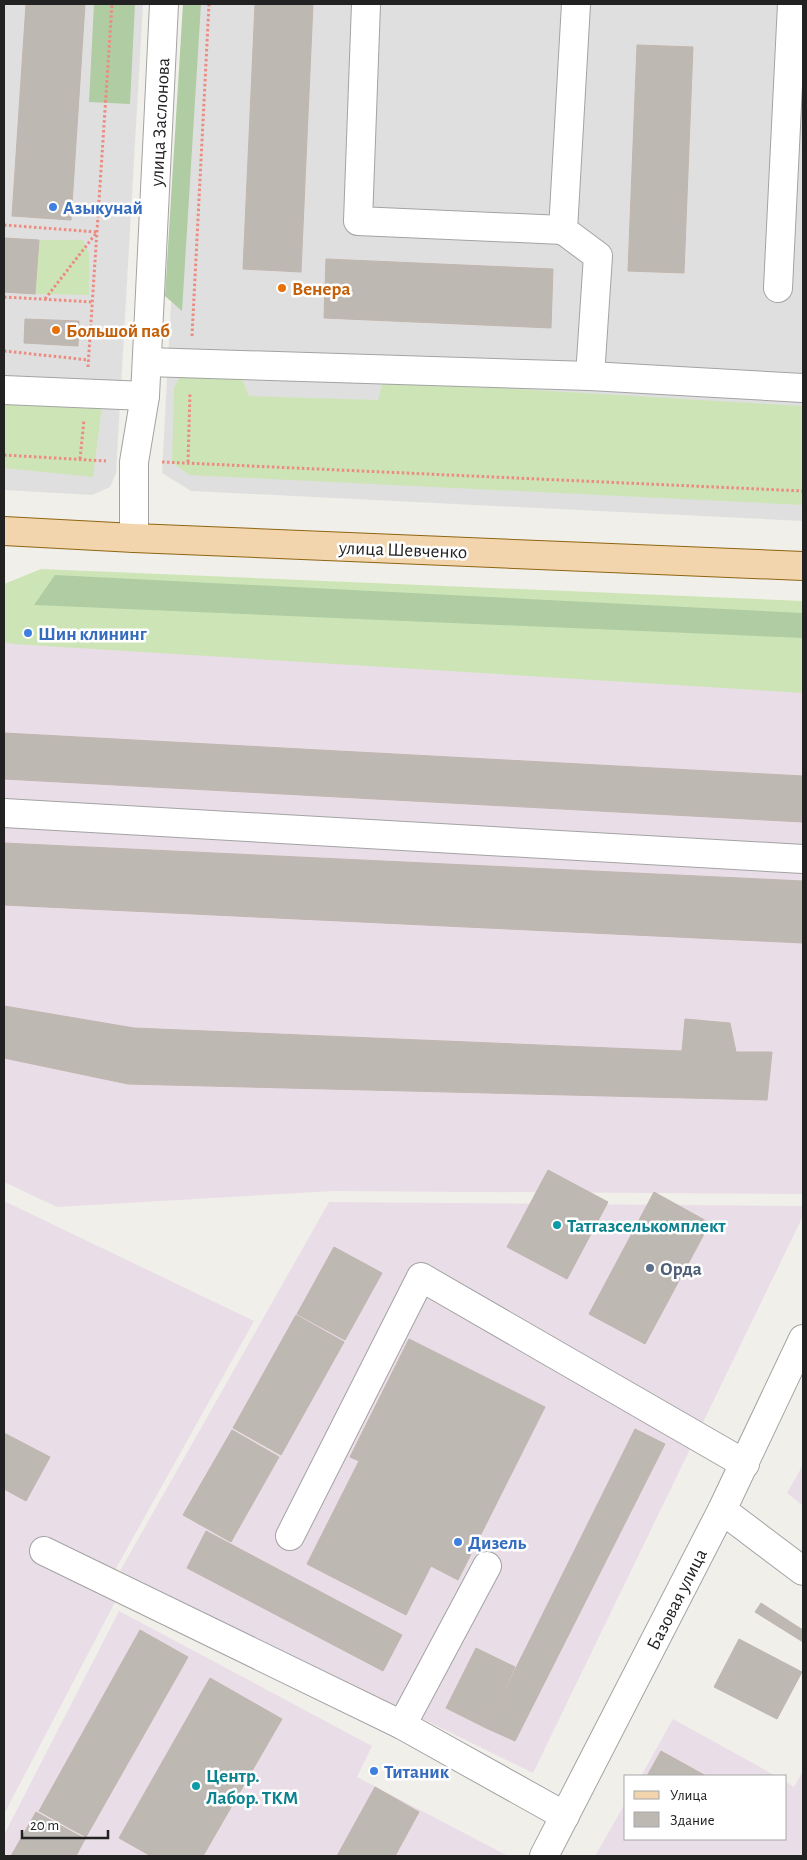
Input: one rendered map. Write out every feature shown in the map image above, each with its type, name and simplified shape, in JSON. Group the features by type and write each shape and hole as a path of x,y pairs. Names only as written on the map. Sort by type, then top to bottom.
{"main road":[{"name":"улица Шевченко","path":"4,531 803,566"}],"street":[{"name":"улица Заслонова","path":"134,538 134,462 145,396 164,4"},
{"path":"366,4 358,221 563,230 598,256 590,376"},
{"path":"563,230 576,4"},
{"path":"778,288 792,4"},
{"path":"147,362 590,376 803,388"},
{"path":"4,390 145,396"},
{"path":"4,813 803,859"},
{"path":"290,1536 421,1277 745,1464"},
{"name":"Базовая улица","path":"544,1856 722,1510 803,1339"},
{"path":"722,1510 803,1571"},
{"path":"44,1551 402,1725 564,1816"},
{"path":"402,1725 487,1566"}],"path":[{"path":"4,455 80,459 87,394 112,4"},
{"path":"188,462 190,364 209,4"},
{"path":"4,225 97,232"},
{"path":"45,299 97,232"},
{"path":"4,297 93,302"},
{"path":"4,350 89,360"},
{"path":"172,462 803,491"}],"shaded area":[{"path":"4,4 143,4 116,473 110,487 92,495 4,490"},
{"path":"187,4 803,4 803,521 191,491 162,473"},
{"path":"4,620 803,673 803,1194 333,1191 57,1207 4,1182"},
{"path":"4,1201 254,1321 115,1570 124,1585 4,1814"},
{"path":"329,1202 803,1206 803,1216 533,1773 120,1571"},
{"path":"803,1465 803,1506 787,1493"},
{"name":"Центр. Лабор. ТКМ","path":"119,1611 372,1746 357,1777 508,1856 4,1856 4,1835"},
{"path":"673,1719 774,1775 642,1775"},
{"path":"803,1771 803,1856 595,1856 624,1805 624,1840 787,1840 787,1783 794,1787"}],"green space":[{"path":"94,4 135,4 130,104 89,102"},
{"path":"183,4 201,4 182,311 165,296"},
{"path":"39,240 83,240 89,253 89,295 35,294"},
{"path":"180,376 241,376 249,396 378,400 383,381 803,406 803,505 189,475 172,462 174,388"},
{"path":"4,395 103,398 93,477 4,468"},
{"path":"41,569 803,601 803,693 4,642 4,584"},
{"path":"55,575 803,613 803,638 34,605"}],"building":[{"path":"26,4 85,4 71,220 12,216"},
{"path":"255,4 313,4 301,272 243,269"},
{"path":"637,45 693,47 684,273 628,271"},
{"path":"4,238 39,240 35,294 4,292"},
{"path":"326,259 553,269 551,328 324,318"},
{"path":"25,319 79,321 78,346 24,343"},
{"path":"4,733 803,776 803,822 4,779"},
{"path":"4,843 803,881 803,943 4,905"},
{"path":"4,1006 134,1028 682,1051 685,1019 730,1023 736,1052 772,1052 767,1100 128,1084 4,1058"},
{"name":"Татгазселькомплект","path":"548,1170 608,1202 567,1279 507,1247"},
{"path":"654,1192 710,1223 645,1344 589,1314"},
{"path":"334,1247 382,1273 345,1340 297,1314"},
{"path":"296,1315 344,1342 281,1455 233,1428"},
{"path":"409,1339 545,1407 458,1580 431,1566 406,1615 307,1564 359,1461 350,1457"},
{"path":"635,1429 665,1444 515,1741 486,1728"},
{"path":"232,1430 279,1457 231,1542 183,1515"},
{"path":"4,1433 50,1457 26,1501 4,1489"},
{"path":"206,1531 402,1635 383,1671 187,1568"},
{"path":"761,1603 803,1630 803,1642 755,1612"},
{"path":"140,1630 188,1657 86,1837 39,1811"},
{"path":"739,1639 802,1672 777,1719 714,1687"},
{"path":"476,1648 515,1667 486,1728 446,1708"},
{"name":"Центр. Лабор. ТКМ","path":"210,1678 282,1719 203,1856 151,1856 119,1838"},
{"path":"661,1751 704,1775 648,1775"},
{"path":"375,1787 419,1812 395,1856 337,1856"},
{"path":"36,1812 85,1839 76,1856 11,1856"}],"place":[{"name":"Азыкунай","path":"53,207"},
{"name":"Венера","path":"282,288"},
{"name":"Большой паб","path":"56,330"},
{"name":"Шин клининг","path":"28,633"},
{"name":"Татгазселькомплект","path":"557,1225"},
{"name":"Орда","path":"650,1268"},
{"name":"Дизель","path":"458,1542"},
{"name":"Титаник","path":"374,1771"},
{"name":"Центр. Лабор. ТКМ","path":"196,1786"}]}
